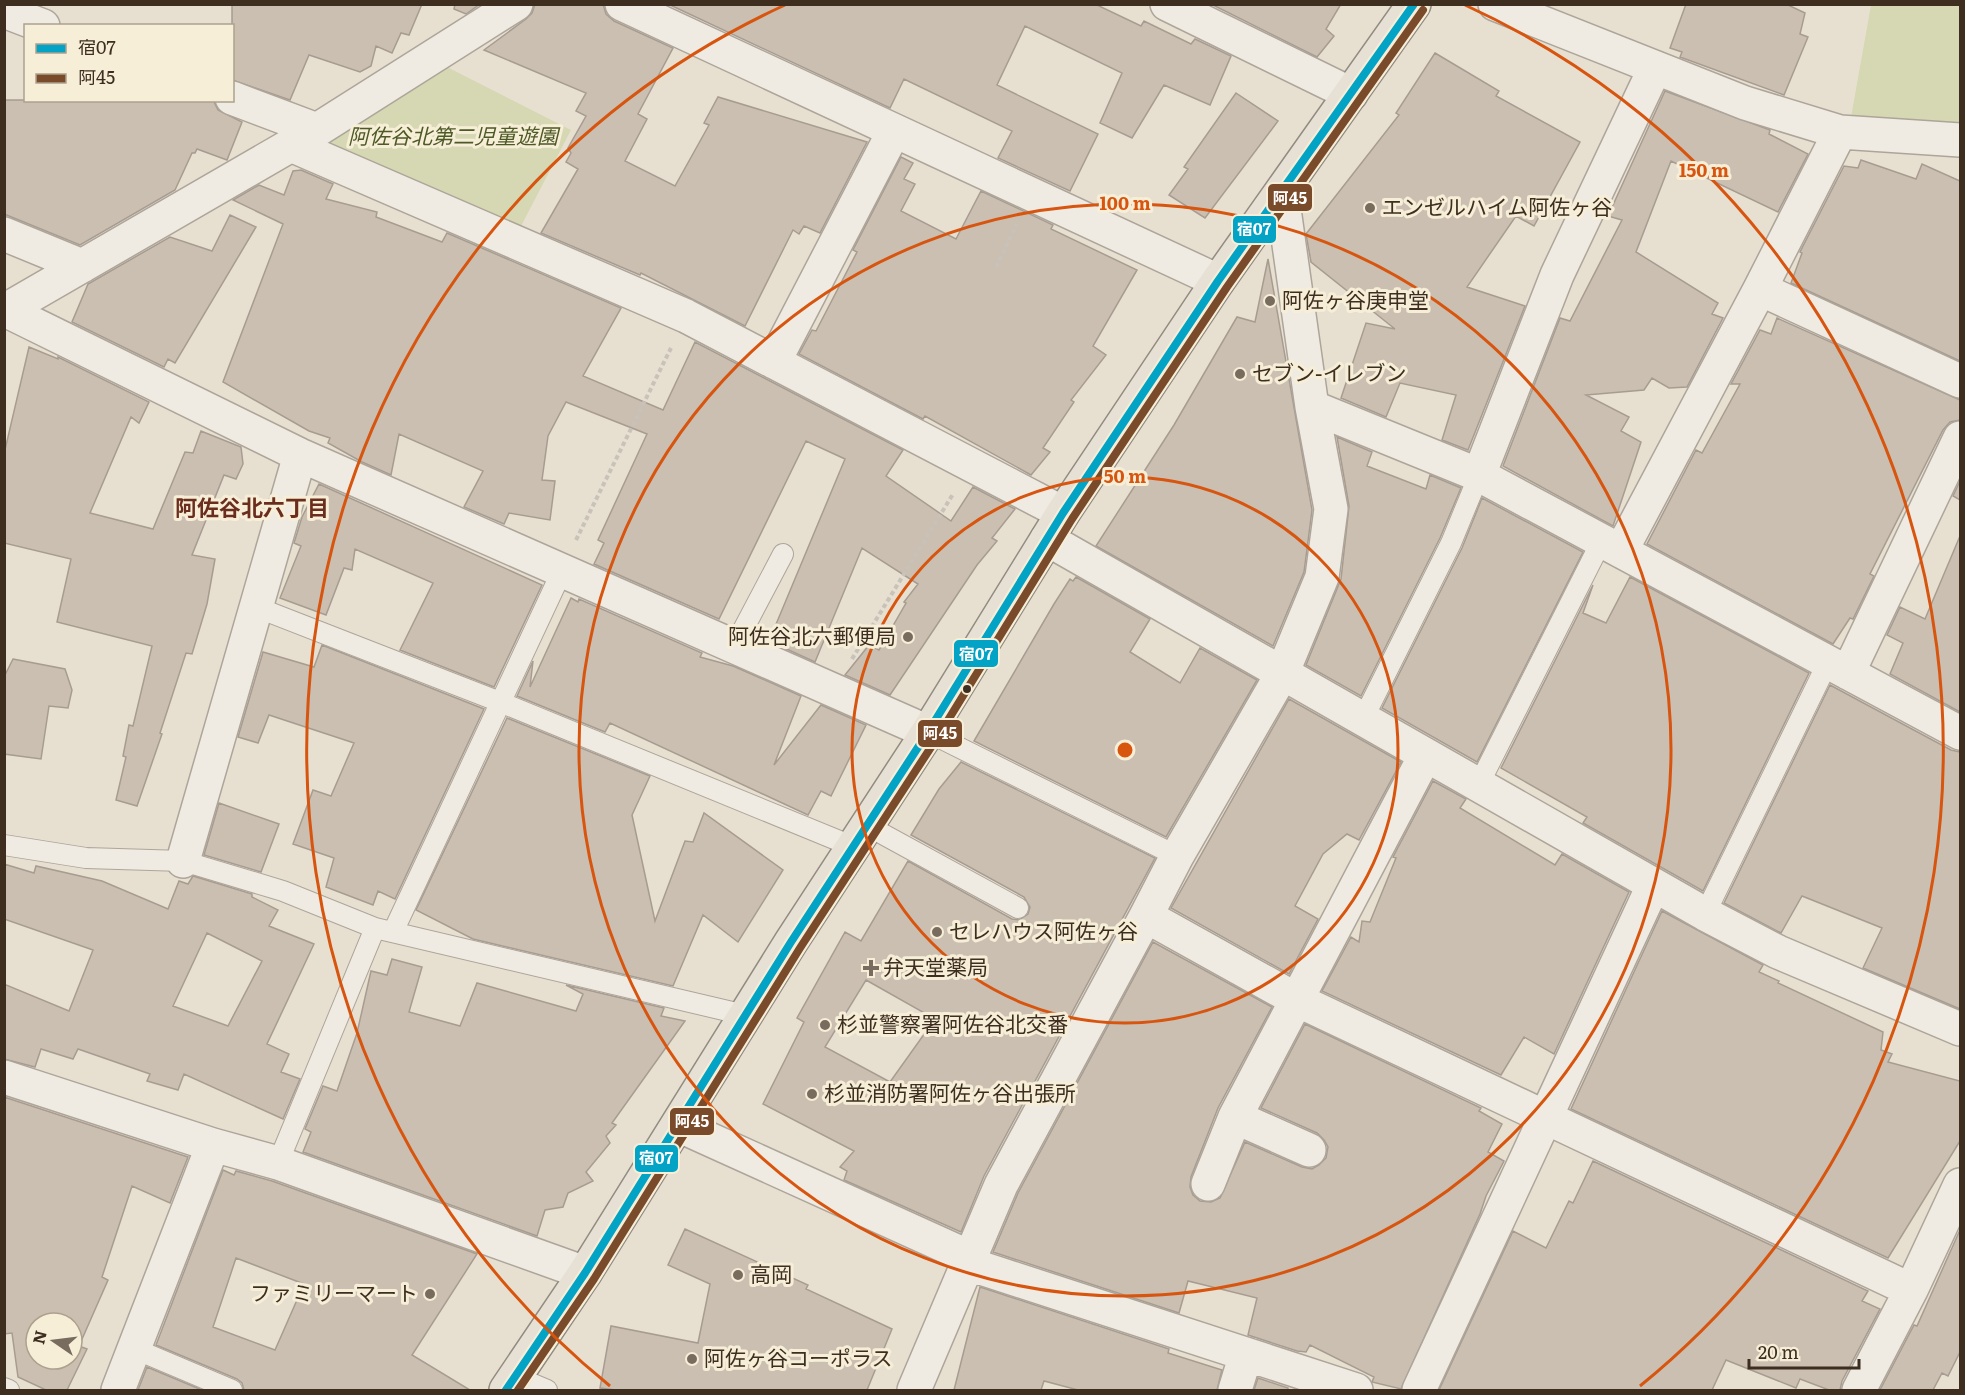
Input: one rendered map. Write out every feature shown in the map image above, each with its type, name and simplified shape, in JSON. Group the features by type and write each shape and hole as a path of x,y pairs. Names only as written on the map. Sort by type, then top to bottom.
{"main road":[{"path":"511,1384 585,1273 745,1015 928,732 1055,526 1218,281 1282,195 1414,4"}],"street":[{"path":"5,310 304,137 516,4"},
{"path":"622,4 1218,281"},
{"path":"1167,4 1351,94"},
{"path":"1495,4 1745,104 1840,132 1960,140"},
{"path":"4,11 38,24"},
{"path":"1479,475 1557,274 1655,68"},
{"path":"234,99 304,137 686,316 970,467 1055,526 1282,674 1653,886 1778,952 1960,1029"},
{"path":"774,362 894,131"},
{"path":"1611,546 1760,289 1840,132"},
{"path":"914,1390 1006,1175 1177,856 1282,674 1322,577 1331,509 1312,407 1282,195"},
{"path":"4,234 82,266"},
{"path":"1760,289 1960,381"},
{"path":"5,310 300,455 928,732"},
{"path":"1312,407 1479,475 1960,733"},
{"path":"1838,668 1960,438"},
{"path":"183,861 300,455"},
{"path":"1208,1184 1235,1117 1425,756"},
{"path":"1419,1390 1653,886"},
{"path":"1146,916 1297,1000 1911,1290"},
{"path":"4,1077 213,1145 278,1163 585,1273"},
{"path":"1235,1117 1309,1150"},
{"path":"678,1125 954,1250 981,1268 1356,1390"},
{"path":"118,1390 213,1145"},
{"path":"1859,1390 1911,1290 1960,1185"},
{"path":"1235,1390 1246,1354"}],"lane":[{"path":"1363,719 1451,543 1479,475"},
{"path":"1478,786 1611,546"},
{"path":"734,647 783,554"},
{"path":"278,1163 384,930 500,702 562,571"},
{"path":"256,607 500,702 861,836 1018,908"},
{"path":"1705,914 1838,668"},
{"path":"928,732 1177,856"},
{"path":"4,845 86,858 183,861 283,891 384,930 745,1015"},
{"path":"135,1349 232,1390"},
{"path":"511,1384 547,1390"},
{"path":"4,1388 9,1390"}],"path":[{"path":"996,267 1032,194"},
{"path":"562,571 686,316"},
{"path":"832,690 970,467"},
{"path":"1018,908 1121,961"}],"green space":[{"path":"1871,5 1960,5 1960,128 1850,123"},
{"name":"阿佐谷北第二児童遊園","path":"447,67 571,130 519,230 332,151 327,141"}],"building":[{"path":"232,4 422,4 409,35 401,33 392,53 376,46 371,66 360,72 309,55 290,100 234,81 234,24 232,24"},
{"path":"455,4 480,4 466,14 454,9"},
{"path":"535,4 603,4 606,14 614,21 673,48 638,114 647,119 625,161 675,186 709,125 704,123 718,97 867,142 820,233 804,226 799,234 793,230 745,326 641,273 640,275 541,233 578,169 566,162 571,153 568,148 586,116 576,111 586,93 484,50 526,19 532,13"},
{"path":"668,4 1095,4 1141,26 1144,21 1191,44 1195,39 1231,56 1210,105 1164,85 1132,138 1100,123 1122,73 1025,26 997,85 1098,134 1070,191 998,158 1012,131 904,79 890,108"},
{"path":"1211,4 1341,4 1326,29 1334,36 1317,57"},
{"path":"1686,4 1786,4 1805,13 1800,34 1808,37 1784,95 1680,57 1682,52 1670,48"},
{"path":"1435,53 1499,91 1496,96 1580,142 1534,226 1516,216 1467,287 1525,306 1468,450 1442,440 1456,395 1400,383 1386,417 1341,398 1366,323 1395,329 1311,262 1306,234 1399,115 1396,113"},
{"path":"1665,91 1770,130 1769,134 1808,154 1778,212 1671,161 1636,252 1718,303 1712,314 1723,318 1687,387 1669,388 1652,378 1644,390 1586,395 1629,417 1621,431 1641,442 1613,526 1503,466 1560,318 1570,321 1622,220 1608,216"},
{"path":"1236,93 1278,121 1205,218 1169,195 1188,169 1184,167"},
{"path":"4,100 24,100 24,102 214,102 218,110 242,122 227,160 197,149 195,153 192,153 175,190 80,245 4,214"},
{"path":"901,157 913,163 904,179 915,184 901,211 956,239 981,191 1053,225 1051,229 1137,270 1093,346 1106,355 1071,400 1074,402 1043,448 1050,452 1031,475 925,416 923,419 799,354 812,330 816,331 857,252 853,250"},
{"path":"1861,160 1916,179 1922,164 1960,181 1960,361 1791,283 1802,253 1800,252 1844,166 1858,168"},
{"path":"301,170 333,184 326,199 377,212 376,217 442,242 447,233 621,308 583,376 663,410 695,342 903,450 886,476 951,521 973,487 1015,509 992,538 997,541 977,565 890,695 845,675 869,645 879,650 906,603 904,602 918,584 862,548 815,662 769,641 845,459 806,441 719,619 594,564 604,543 598,540 647,434 566,402 548,436 542,480 555,481 550,520 509,513 504,524 464,507 483,471 399,434 391,475 362,462 328,443 330,438 309,431 223,382 283,224 233,200 259,185 284,195 293,171"},
{"path":"230,215 256,227 175,363 168,359 164,367 72,322 88,284 170,237 212,251"},
{"path":"1268,259 1312,510 1304,572 1273,646 1096,546 1174,425 1237,317 1255,322"},
{"path":"1777,318 1960,400 1960,420 1950,422 1943,430 1870,574 1874,576 1853,619 1850,618 1833,644 1647,544 1696,450 1702,453 1740,384 1731,384 1760,330 1771,334"},
{"path":"29,347 58,359 58,357 149,402 139,423 131,417 90,513 153,529 185,452 193,453 201,431 241,447 243,464 236,479 224,475 192,555 215,559 207,604 192,654 186,653 160,733 162,734 137,806 116,800 126,757 123,756 129,725 133,726 152,646 57,622 71,559 4,543 4,454"},
{"path":"1337,437 1372,452 1367,466 1426,489 1430,475 1461,488 1440,538 1361,696 1306,665 1341,579 1349,506"},
{"path":"1960,481 1960,500 1953,496"},
{"path":"319,484 542,585 494,687 400,650 433,583 355,549 352,570 344,568 326,615 280,598 301,546 294,543 302,517"},
{"path":"1482,498 1583,552 1477,762 1382,708 1462,548"},
{"path":"1960,536 1960,712 1890,674 1903,643 1887,635 1900,607 1925,619"},
{"path":"1076,577 1150,619 1130,652 1180,683 1200,648 1257,680 1166,837 974,741 1054,604 1070,579 1073,581"},
{"path":"1630,577 1809,673 1703,891 1583,823 1587,817 1501,768 1593,585 1583,613 1606,623"},
{"path":"571,598 578,602 579,599 702,653 700,657 733,666 801,696 774,765 821,705 866,725 831,796 821,791 808,815 610,723 605,732 517,696 533,661 530,687"},
{"path":"322,645 484,709 395,899 378,891 373,905 326,887 334,858 293,844 313,790 331,796 354,743 269,715 258,743 238,737 263,652 314,667"},
{"path":"13,659 65,669 72,690 68,708 49,706 41,759 4,754 4,677"},
{"path":"1830,685 1951,750 1960,752 1960,1009 1863,968 1882,928 1802,896 1781,933 1724,903"},
{"path":"1289,699 1401,762 1359,840 1347,834 1323,854 1295,906 1318,919 1289,974 1171,908"},
{"path":"507,718 650,776 632,815 655,921 685,841 693,842 704,813 783,870 738,942 703,915 673,986 473,939 416,910"},
{"path":"961,762 1155,858 984,1176 961,1232 844,1180 847,1171 840,1167 854,1151 763,1104 804,1022 797,1018 845,932 861,941 908,861 1012,919 1019,920 1028,914 1030,907 1024,897 911,835 939,789","holes":["866,980 935,1019 890,1082 825,1047"]},
{"path":"1433,781 1466,799 1460,808 1555,865 1562,854 1629,892 1554,1054 1524,1037 1501,1075 1322,991 1351,937 1359,942 1362,921 1370,922 1396,858 1393,857"},
{"path":"219,803 279,824 261,872 204,855"},
{"path":"4,864 34,873 36,866 102,881 168,909 179,881 188,884 193,876 252,894 252,897 278,910 269,926 314,944 267,1044 289,1054 281,1072 300,1079 283,1119 184,1074 178,1090 147,1081 150,1074 78,1049 73,1059 41,1049 35,1067 4,1059 4,984 69,1011 93,950 4,919","holes":["207,933 262,961 228,1026 173,1006"]},
{"path":"1662,911 1763,965 1759,972 1779,981 1778,983 1883,1032 1881,1050 1892,1054 1888,1062 1960,1081 1960,1141 1888,1258 1571,1109"},
{"path":"1153,942 1272,1007 1218,1108 1191,1177 1190,1187 1193,1195 1200,1201 1211,1202 1220,1198 1245,1142 1302,1167 1312,1169 1326,1158 1328,1147 1317,1133 1261,1108 1305,1024 1481,1108 1479,1111 1502,1124 1488,1152 1504,1161 1486,1196 1401,1389 1372,1382 1374,1377 1310,1345 1306,1352 1297,1351 1248,1335 1257,1298 1188,1281 1179,1313 993,1252 1018,1193"},
{"path":"392,959 422,967 409,1012 460,1026 477,983 576,1011 583,994 566,985 664,1008 661,1016 685,1021 612,1123 616,1125 606,1136 610,1143 586,1172 593,1181 568,1193 563,1207 545,1210 537,1236 303,1152 311,1132 305,1129 323,1086 337,1091 357,1033 371,971 387,975"},
{"path":"4,1097 188,1157 170,1203 132,1186 102,1277 108,1280 84,1335 84,1311 24,1311 24,1371 76,1371 67,1390 46,1390 18,1377 12,1333 4,1334"},
{"path":"1593,1161 1868,1291 1862,1301 1880,1309 1842,1381 1840,1390 1829,1390 1800,1379 1796,1388 1726,1360 1712,1390 1439,1390 1513,1231 1546,1248 1569,1201 1573,1203"},
{"path":"223,1170 234,1175 236,1171 272,1181 477,1254 412,1355 470,1390 244,1390 242,1383 237,1379 156,1345","holes":["236,1258 304,1284 275,1350 213,1327"]},
{"path":"685,1229 808,1285 806,1289 892,1329 867,1390 616,1390 600,1388 611,1326 698,1343 710,1284 668,1265"},
{"path":"1960,1230 1960,1352 1948,1376 1942,1373 1933,1390 1880,1390 1914,1325 1917,1326"},
{"path":"980,1287 1169,1349 1168,1353 1222,1370 1217,1390 1078,1390 1044,1381 1041,1390 954,1390"},
{"path":"147,1367 202,1390 138,1390"},
{"path":"1258,1378 1288,1388 1288,1390 1254,1390"}],"transit line":[{"name":"宿07","path":"506,1390 585,1273 791,942 928,732 1063,513 1218,281 1414,4"},
{"name":"阿45","path":"518,1390 594,1279 800,948 937,738 1072,519 1227,287 1423,10"}],"place":[{"name":"エンゼルハイム阿佐ヶ谷","path":"1370,208"},
{"name":"阿佐ヶ谷庚申堂","path":"1270,301"},
{"name":"セブン-イレブン","path":"1240,374"},
{"name":"阿佐谷北六郵便局","path":"908,637"},
{"name":"セレハウス阿佐ヶ谷","path":"937,932"},
{"name":"弁天堂薬局","path":"871,968"},
{"name":"杉並警察署阿佐谷北交番","path":"825,1025"},
{"name":"杉並消防署阿佐ヶ谷出張所","path":"812,1094"},
{"name":"高岡","path":"738,1275"},
{"name":"ファミリーマート","path":"430,1294"},
{"name":"阿佐ヶ谷コーポラス","path":"692,1359"}],"district":[{"name":"阿佐谷北六丁目","path":"252,508"}]}
